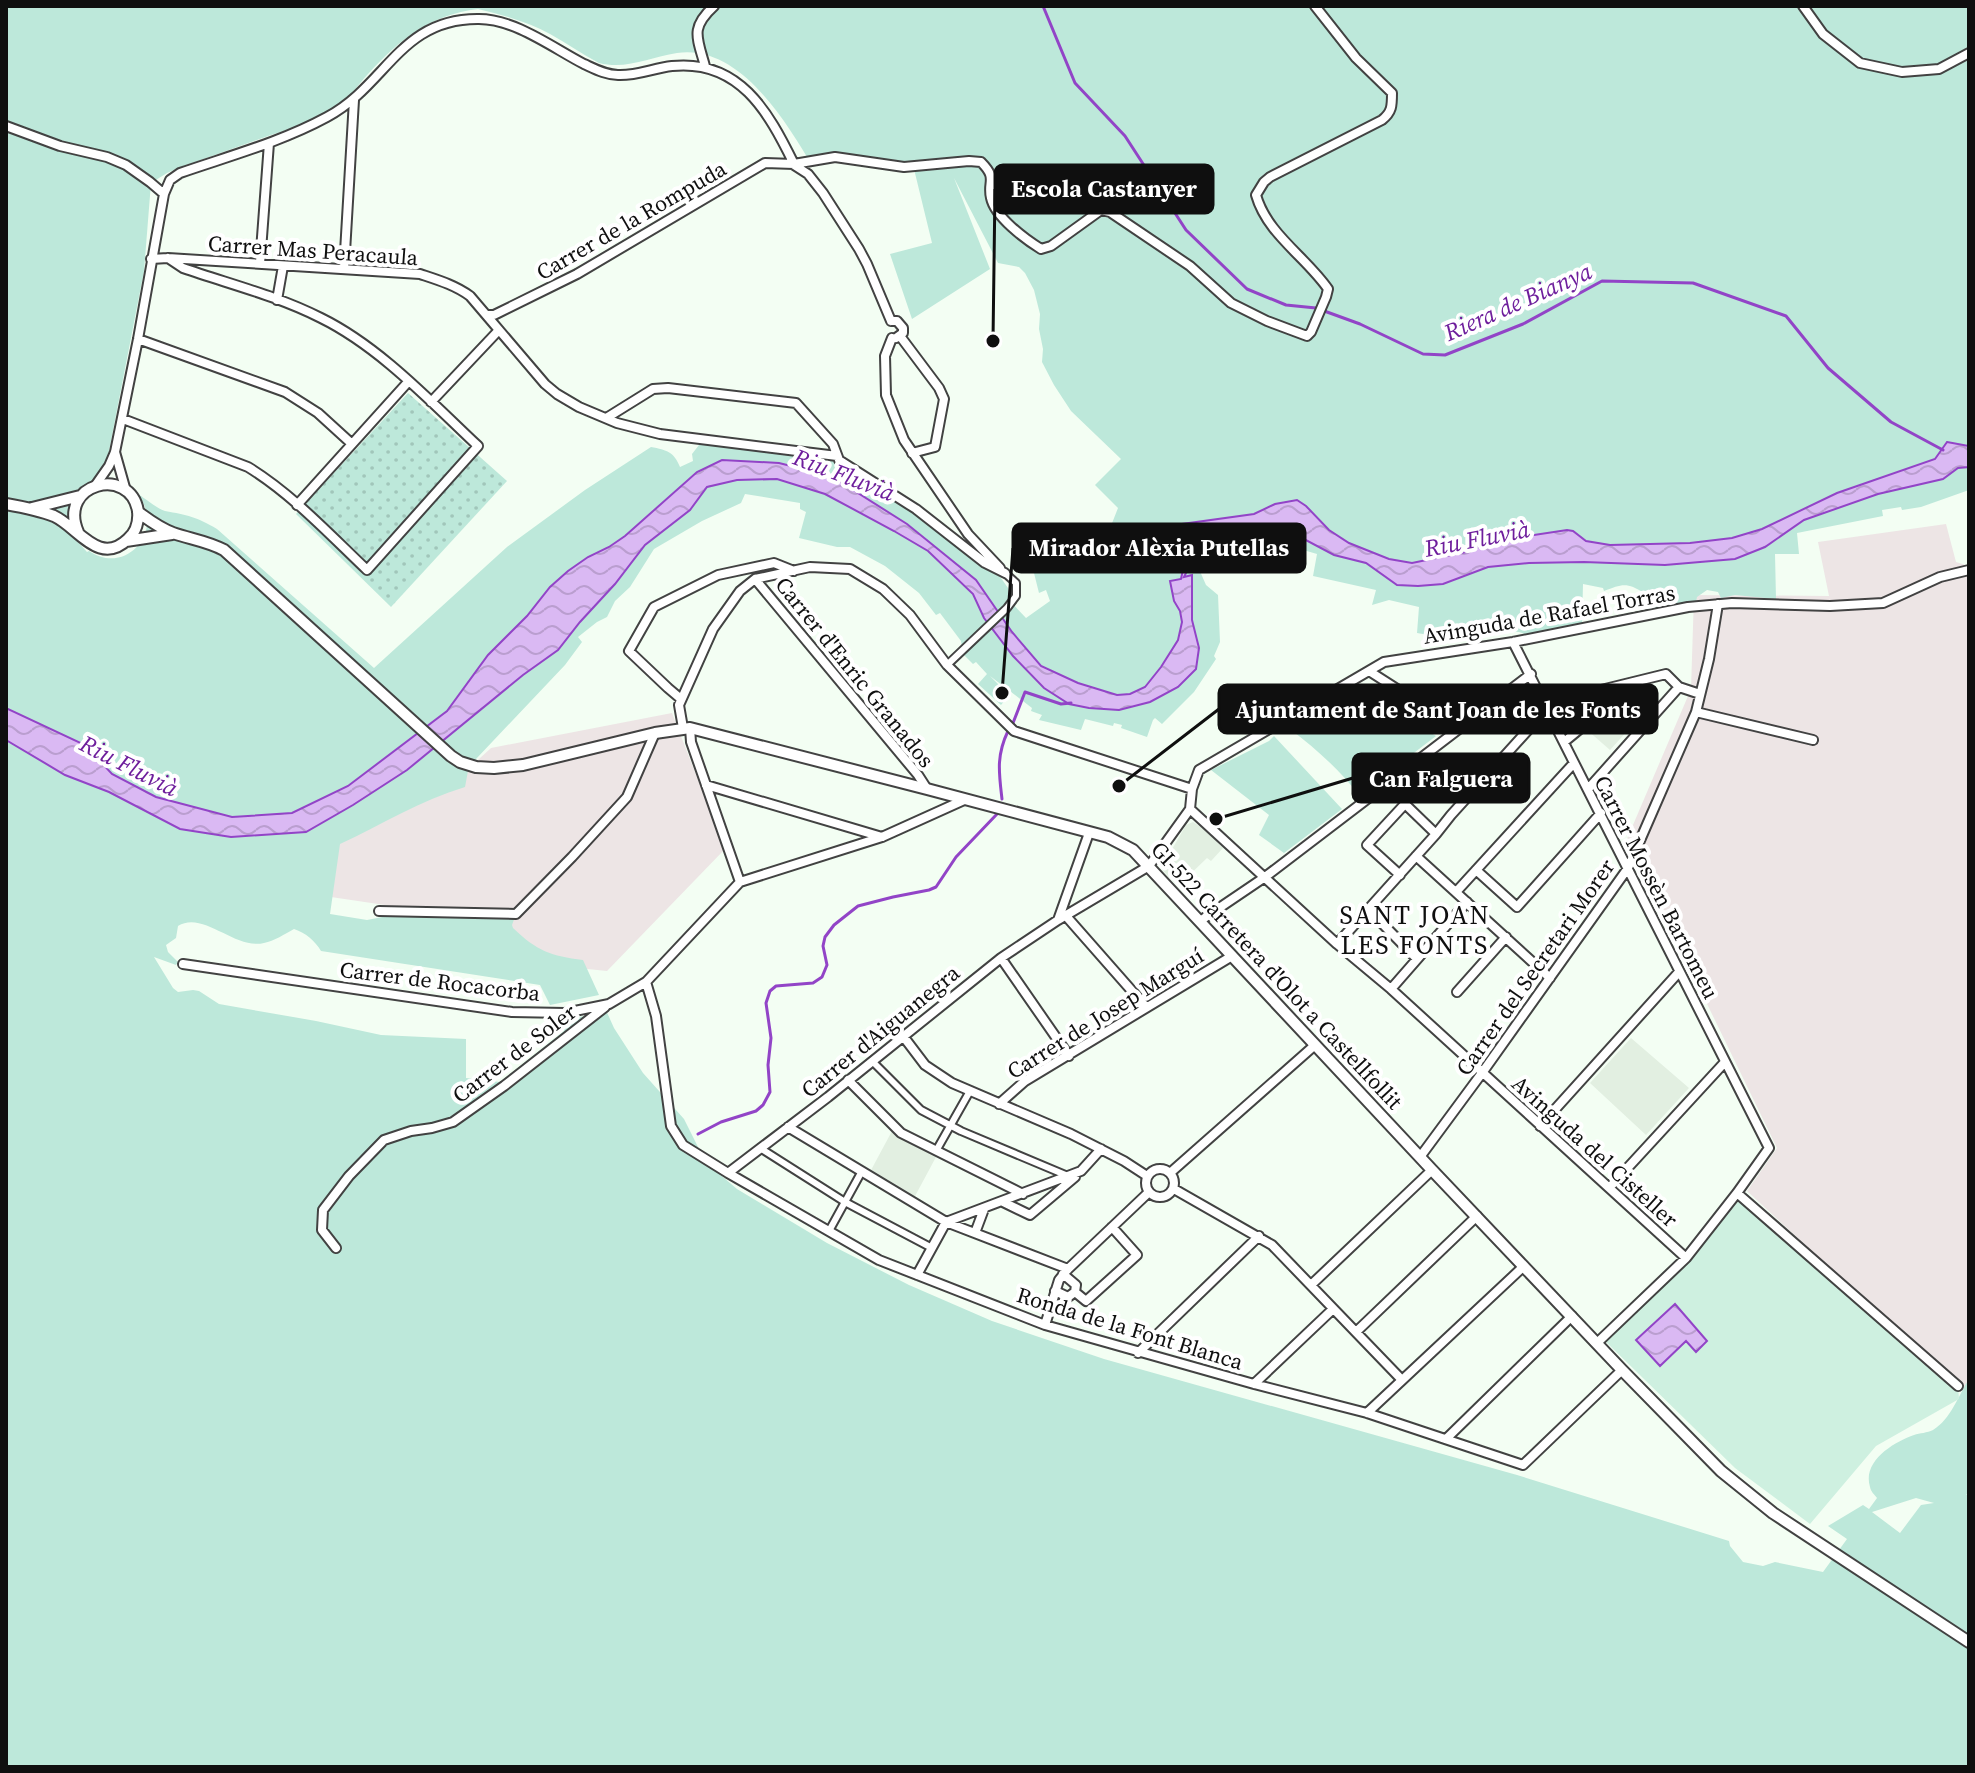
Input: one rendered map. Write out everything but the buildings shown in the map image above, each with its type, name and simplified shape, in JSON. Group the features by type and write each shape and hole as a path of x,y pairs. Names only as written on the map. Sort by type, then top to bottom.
{"street":[{"path":"705,66 698,26 714,6"},
{"name":"Carrer de la Rompuda","path":"487,315 494,315 577,274 765,163 794,164 835,157 904,167 981,162 992,180 990,195 995,210 1041,249 1051,246 1101,210 1110,212 1190,266 1231,303 1307,336 1328,289 1275,228 1260,207 1256,195 1270,177 1382,120 1391,113 1392,93 1356,58 1315,6"},
{"path":"1803,6 1823,34 1860,63 1902,72 1939,69 1969,53"},
{"path":"32,508 80,496 95,486 115,452 164,194 170,180 180,173 269,143 327,118 354,100 405,46 424,32 465,19 503,22 601,72 619,75 673,66 705,66 733,78 759,104 794,164 808,174 823,193 867,264 891,331 939,388 944,399 935,447 912,453"},
{"path":"344,269 354,100"},
{"path":"6,126 126,165 164,194"},
{"path":"260,264 269,143"},
{"path":"123,419 248,467 297,505 367,570 478,446 384,361 342,330 277,300 183,268 168,258"},
{"name":"Carrer Mas Peracaula","path":"151,259 420,274 470,296 545,384 579,407 617,423 660,434 837,456"},
{"path":"277,300 283,266"},
{"path":"431,402 499,330"},
{"path":"891,331 885,356 886,395 904,440 968,534 1016,583 1016,596 1007,608 949,662"},
{"path":"138,339 285,392 318,413 352,444"},
{"path":"297,505 408,382"},
{"path":"608,417 653,389 668,388 796,403 833,444 839,460 916,509 985,563 1005,573"},
{"path":"115,452 126,491"},
{"path":"6,504 32,508 57,517 87,542 100,548 114,547 126,541 135,531 138,512 126,491 114,485 95,486"},
{"path":"78,532 74,510 80,496"},
{"name":"GI-522 Carretera d'Olot a Castellfollit","path":"138,512 158,526 224,550 460,762 483,768 523,765 687,728 1108,837 1133,850 1432,1170 1721,1471 1773,1513 1969,1642"},
{"name":"GI-522 Carretera d'Olot a Castellfollit","path":"126,541 174,533"},
{"path":"681,699 629,651 654,607 718,575 774,563 794,571"},
{"path":"964,800 882,837 740,882 679,705 713,629 740,591 755,579 810,567 850,569 883,589 910,615 1014,731 1192,789 1190,809 1149,866"},
{"name":"Avinguda de Rafael Torras","path":"1192,789 1199,770 1384,662 1513,642 1688,607 1883,603 1940,577 1969,570"},
{"name":"Carrer d'Enric Granados","path":"755,579 927,789"},
{"name":"Carrer del Secretari Morer","path":"1420,1157 1628,868 1696,712 1718,604"},
{"name":"Carrer Mossèn Bartomeu","path":"1513,642 1769,1148 1737,1193"},
{"path":"1369,671 1458,728"},
{"path":"1200,921 1265,877 1531,674"},
{"path":"1564,742 1598,714 1597,691 1666,674 1679,687 1700,694"},
{"path":"1588,789 1679,687"},
{"path":"1337,944 1548,708"},
{"path":"1696,712 1813,740"},
{"path":"379,911 516,914 627,797 655,733"},
{"path":"1456,892 1574,763"},
{"path":"706,785 882,837"},
{"path":"1400,875 1367,845 1405,804 1436,834"},
{"name":"Avinguda del Cisteller","path":"1190,809 1686,1258"},
{"path":"1476,870 1517,907 1601,813"},
{"path":"1089,833 1062,918 1146,1007"},
{"path":"1416,856 1550,978"},
{"name":"Carrer d'Aiguanegra","path":"728,1173 1001,958 1149,866"},
{"name":"Carrer de Rocacorba","path":"183,964 512,1012 565,1013 609,1004 646,982 740,882"},
{"path":"1391,989 1467,902"},
{"path":"1369,910 1417,959"},
{"path":"1457,992 1506,937"},
{"name":"Carrer de Josep Marguí","path":"999,1104 1025,1081 1232,956"},
{"path":"1001,958 1069,1056"},
{"path":"1540,1126 1679,972"},
{"name":"Ronda de la Font Blanca","path":"646,982 656,1016 671,1126 683,1145 879,1260 1045,1325 1138,1353 1367,1413 1523,1465 1622,1370"},
{"name":"Carrer de Soler","path":"336,1248 322,1230 323,1210 349,1176 384,1140 453,1122 609,1004"},
{"path":"903,1036 925,1065 952,1083 1071,1134 1147,1176"},
{"path":"1170,1173 1315,1045"},
{"path":"872,1061 921,1110 1068,1176"},
{"path":"1610,1187 1725,1062"},
{"path":"848,1080 901,1133 1023,1194"},
{"path":"936,1151 970,1091"},
{"path":"788,1127 946,1222 1065,1272 1076,1285 1075,1292 1068,1297 1055,1291"},
{"path":"760,1148 845,1202 932,1248"},
{"path":"1003,1202 1030,1215 1081,1171 1101,1149"},
{"path":"1162,1169 1170,1173 1174,1189 1167,1196 1157,1198 1148,1193 1145,1185 1147,1176 1153,1170 1162,1169"},
{"path":"1311,1285 1432,1170"},
{"path":"829,1231 862,1171"},
{"path":"917,1275 946,1222 1081,1171"},
{"path":"1174,1189 1272,1245 1402,1380"},
{"path":"1045,1325 1059,1280 1065,1272 1148,1193"},
{"path":"1597,1343 1686,1258 1737,1193 1958,1386"},
{"path":"975,1233 984,1209"},
{"path":"1356,1332 1477,1216"},
{"path":"1075,1292 1086,1301 1137,1255 1112,1227"},
{"path":"1138,1353 1259,1236"},
{"path":"1367,1413 1524,1266"},
{"path":"1254,1384 1333,1309"},
{"path":"1446,1439 1572,1316"}],"shaded area":[{"path":"6,6 1969,6 1969,490 1921,507 1882,510 1883,516 1797,533 1799,554 1775,554 1776,599 1735,595 1721,598 1718,592 1707,590 1697,597 1696,602 1647,612 1644,593 1633,587 1620,586 1604,591 1603,588 1583,584 1582,624 1528,635 1449,623 1446,638 1417,633 1419,607 1389,600 1372,605 1376,590 1313,576 1317,554 1283,544 1280,551 1236,546 1225,552 1214,569 1199,569 1206,585 1218,595 1220,642 1214,656 1216,659 1194,692 1162,724 1155,718 1153,720 1147,737 1114,723 1113,726 1085,719 1081,730 1039,720 1042,715 1031,711 1032,708 990,676 1009,695 1001,705 978,684 987,674 963,654 961,641 940,613 936,615 919,593 885,566 850,547 799,538 806,512 800,509 800,503 745,494 741,503 654,549 630,587 615,601 607,617 578,637 582,642 565,665 476,759 468,771 465,787 417,806 340,844 330,914 367,920 398,914 516,914 513,928 537,947 562,957 583,960 599,995 550,1005 540,985 321,951 310,938 294,929 272,941 253,944 209,926 188,922 178,926 176,938 166,945 168,952 178,962 176,965 154,957 178,992 199,991 219,1004 381,1035 466,1039 466,1078 500,1082 564,1031 558,1021 590,1015 605,1008 643,1073 684,1119 701,1153 717,1172 737,1189 827,1243 909,1285 992,1321 1104,1359 1517,1475 1729,1541 1743,1562 1763,1566 1775,1562 1823,1572 1847,1539 1828,1526 1863,1505 1869,1509 1877,1498 1870,1489 1869,1478 1875,1461 1898,1442 1931,1431 1939,1425 1969,1379 1969,1492 1966,1495 1969,1495 1969,1767 6,1767","holes":["478,9 532,25 599,63 629,64 677,53 699,53 720,60 740,73 774,107 812,165 843,162 914,169 932,243 890,254 912,319 990,269 954,178 998,263 1019,267 1034,290 1040,314 1042,362 1054,385 1071,411 1121,459 1095,485 1118,508 1105,541 1094,552 1033,569 1039,593 1046,590 1050,601 1026,618 1010,601 1008,588 1001,578 913,509 841,464 821,457 706,444 699,445 692,454 693,461 680,467 669,452 651,447 585,490 507,547 374,668 217,529 192,517 162,510 138,494 147,522 138,546 116,558 87,552 78,542 77,500 103,482 144,271 151,183 183,166 327,114 344,101 404,40 445,17","1916,1498 1934,1503 1921,1505 1900,1533 1872,1512"]},
{"path":"408,393 507,481 391,607 296,514"},
{"path":"1946,524 1956,562 1969,566 1969,1397 1747,1191 1777,1148 1627,839 1691,689 1694,595 1829,596 1818,542"},
{"path":"1358,690 1436,736 1359,795 1327,760 1290,729"},
{"path":"1607,709 1630,728 1610,750 1586,729"},
{"path":"672,713 725,849 607,971 568,967 521,944 493,921 324,896 334,846 455,781 491,748"},
{"path":"1274,736 1342,809 1284,853 1259,835 1269,815 1211,770"},
{"path":"1193,822 1223,848 1211,861 1207,858 1178,886 1162,870 1163,865 1186,825"},
{"path":"1631,1038 1689,1088 1646,1135 1590,1083"},
{"path":"892,1131 936,1157 914,1198 870,1172"}],"green space":[{"path":"1737,1193 1958,1386 1959,1399 1876,1446 1810,1524 1735,1468 1602,1338 1686,1258"}],"water":[{"path":"1947,442 1969,446 1969,467 1958,468 1943,479 1878,494 1804,520 1765,547 1735,559 1665,565 1529,563 1488,567 1443,584 1397,585 1366,563 1334,555 1287,530 1248,531 1208,547 1193,559 1184,577 1192,575 1192,620 1199,648 1196,669 1178,687 1150,702 1119,710 1069,704 1044,688 1013,656 984,618 973,594 928,551 825,494 777,479 737,480 707,487 690,510 645,545 558,650 407,770 306,832 231,837 180,829 109,792 65,775 6,740 6,708 85,745 112,774 156,797 232,817 292,813 348,786 447,711 488,655 527,616 550,587 588,557 625,536 697,472 722,460 779,463 831,476 907,524 976,580 1012,632 1041,666 1078,683 1117,695 1130,694 1145,687 1178,640 1182,622 1170,581 1181,579 1186,555 1178,551 1175,536 1182,524 1254,514 1275,504 1297,500 1329,530 1349,543 1389,559 1412,563 1466,552 1494,541 1567,530 1586,541 1610,545 1690,543 1732,538 1762,529 1837,493 1935,459"},
{"path":"1675,1304 1707,1341 1696,1352 1686,1341 1660,1366 1636,1340"}],"waterway":[{"name":"Riera de Bianya","path":"1043,6 1075,83 1125,136 1186,230 1247,289 1286,305 1316,308 1360,324 1423,354 1445,355 1523,324 1602,281 1693,283 1786,316 1828,368 1891,422 1943,450"},
{"path":"1013,723 1025,692 1061,704 1071,703"},
{"path":"1002,799 1000,757 1008,731"},
{"path":"698,1134 721,1122 756,1111 770,1092 768,1065 771,1038 766,1003 770,991 776,986 813,983 822,977 827,965 823,946 825,937 834,925 858,906 936,887 956,857 997,814"}],"place":[{"name":"Escola Castanyer","path":"993,341"},
{"name":"Mirador Alèxia Putellas","path":"1002,693"},
{"name":"Ajuntament de Sant Joan de les Fonts","path":"1119,786"},
{"name":"Can Falguera","path":"1216,819"}],"district":[{"name":"SANT JOAN LES FONTS","path":"1415,930"}],"water label":[{"name":"Riu Fluvià","path":"844,475"},
{"name":"Riu Fluvià","path":"1477,539"},
{"name":"Riu Fluvià","path":"129,766"}]}
